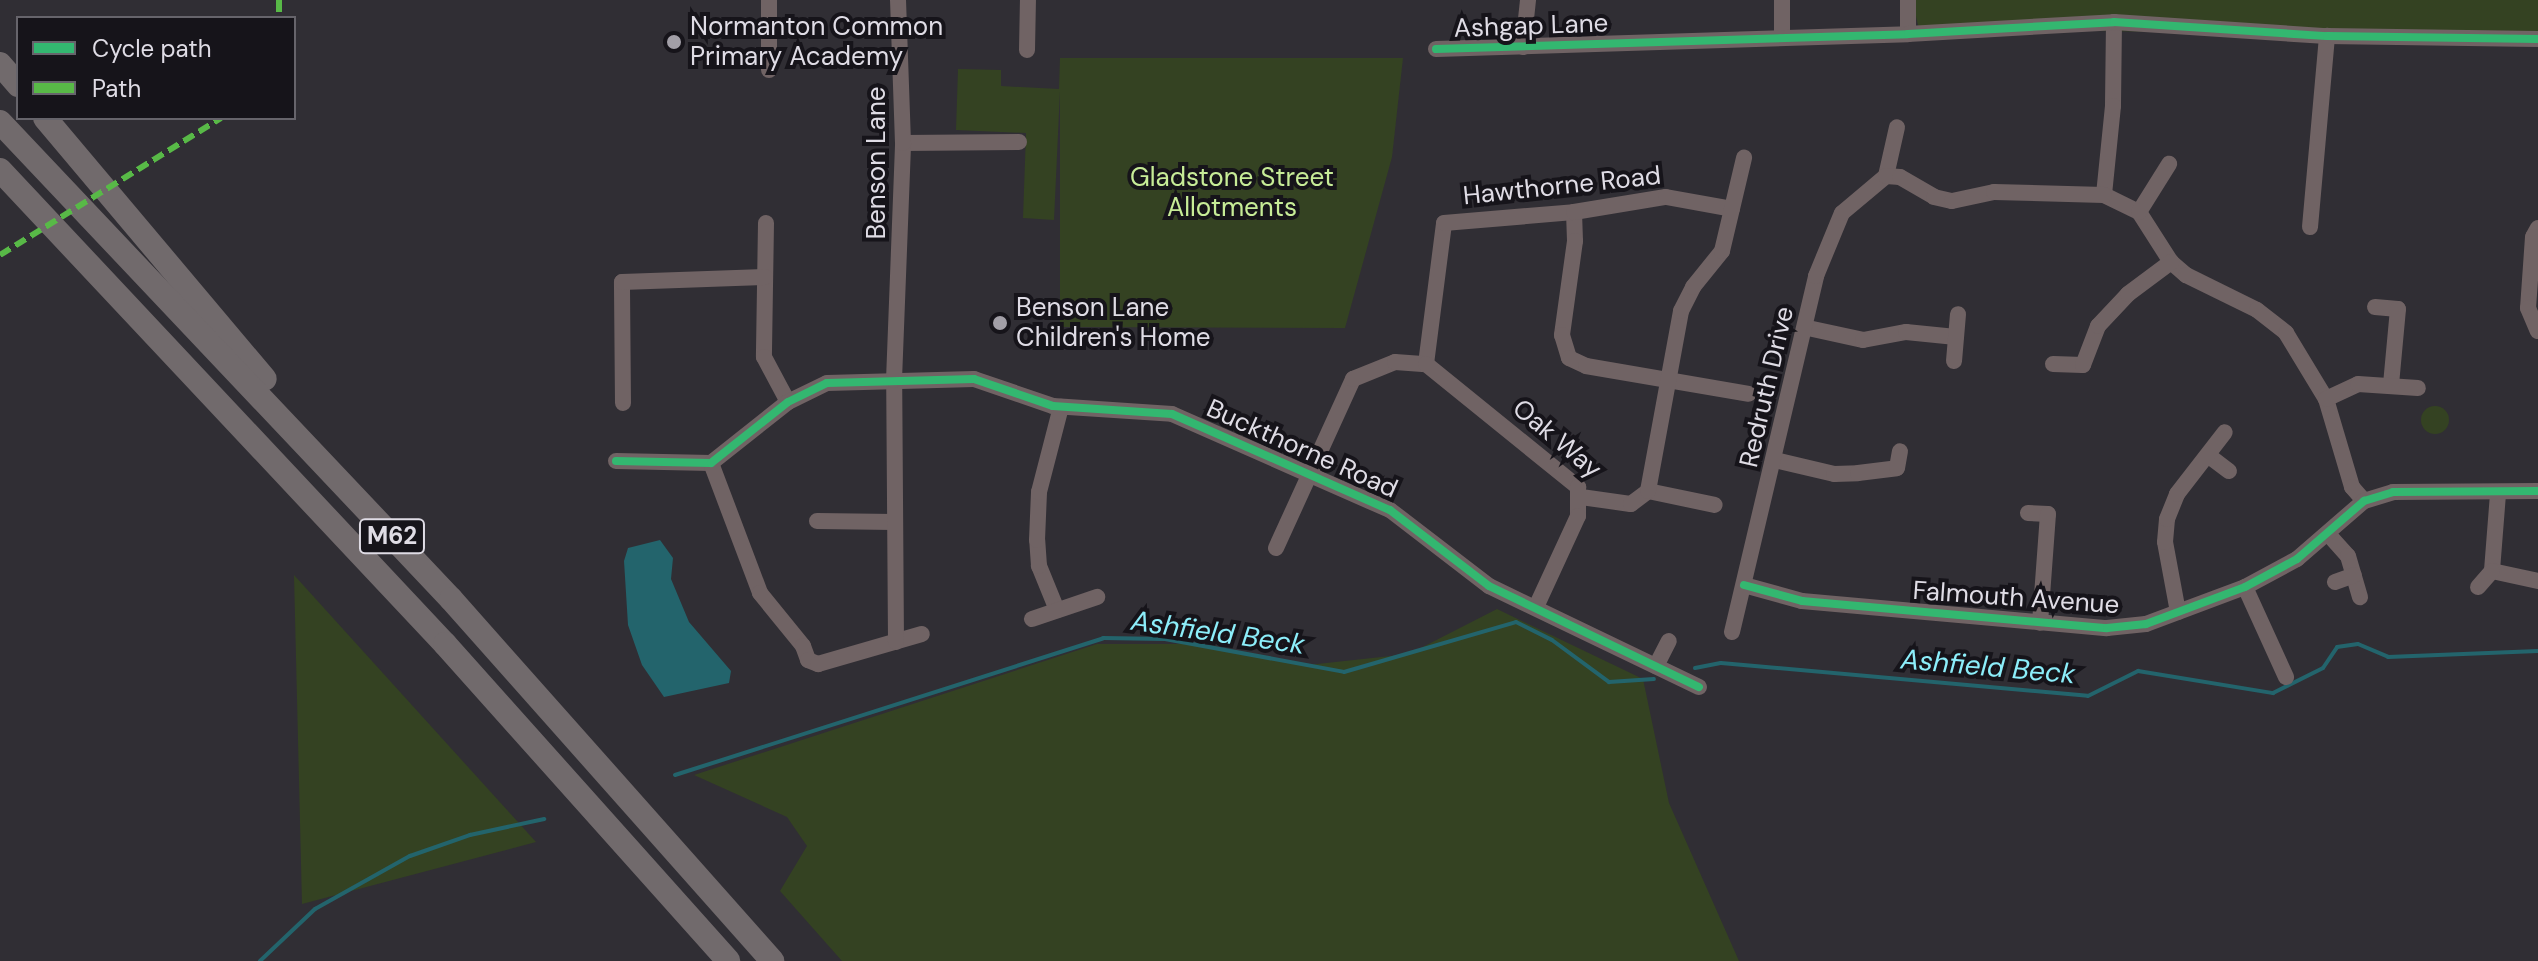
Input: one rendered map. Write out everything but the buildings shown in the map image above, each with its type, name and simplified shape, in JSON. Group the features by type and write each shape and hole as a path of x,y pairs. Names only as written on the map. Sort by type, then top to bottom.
{"highway":[{"path":"0,64 16,83"},
{"name":"M62","path":"47,120 451,599 772,961"},
{"name":"M62","path":"0,122 451,599"},
{"name":"M62","path":"0,172 445,644 728,961"}],"street":[{"path":"769,0 769,70"},
{"name":"Benson Lane","path":"896,642 894,380 900,327 903,143 898,0"},
{"path":"1027,50 1028,0"},
{"path":"1523,47 1528,0"},
{"path":"1782,0 1782,37"},
{"path":"1908,0 1908,34"},
{"path":"2104,195 2113,106 2114,22"},
{"name":"Ashgap Lane","path":"1436,49 1908,34 2114,22 2327,36 2538,39"},
{"path":"2310,227 2327,36"},
{"path":"1897,127 1886,176 1900,177 1934,197 1952,201 1994,192 2104,195 2139,212 2171,262 2273,321 2301,352 2326,399 2352,487 2364,501 2420,490 2498,494 2538,491"},
{"path":"903,143 1019,142"},
{"path":"1715,505 1648,491 1681,311 1722,251 1744,158"},
{"path":"2139,212 2169,164"},
{"name":"Redruth Drive","path":"1732,632 1829,234 1856,197 1886,176"},
{"name":"Hawthorne Road","path":"1426,364 1444,223 1574,212 1666,197 1732,209"},
{"path":"1574,212 1564,351 1586,366 1749,394"},
{"path":"766,223 764,357 788,402"},
{"path":"2538,228 2533,237 2528,308 2538,331"},
{"path":"2053,364 2083,365 2098,326 2128,294 2171,262"},
{"path":"623,403 622,282 765,277"},
{"path":"2375,307 2398,309 2391,385"},
{"path":"1954,361 1958,314"},
{"path":"1808,328 1863,340 1906,332 1956,337"},
{"path":"1276,548 1353,379 1395,362 1426,364"},
{"name":"Oak Way","path":"1426,364 1568,475 1581,497 1631,504 1648,491"},
{"name":"Buckthorne Road","path":"711,463 788,402 827,383 990,380 1061,407 1172,414 1307,477 1390,510 1489,586 1699,687"},
{"path":"2326,399 2358,384 2418,388"},
{"path":"1057,610 1039,566 1037,540 1039,492 1061,407"},
{"path":"2178,612 2165,542 2167,519 2177,494 2225,432"},
{"path":"1775,460 1834,474 1858,473 1897,468 1900,451"},
{"path":"2209,456 2229,471"},
{"path":"616,461 711,463 743,537 760,593 803,646 808,660 818,664 922,634"},
{"path":"2478,587 2492,571 2498,494"},
{"path":"1536,607 1578,516 1581,497"},
{"name":"Falmouth Avenue","path":"1744,585 1802,601 2107,628 2146,624 2245,587 2329,535 2364,501"},
{"path":"2028,513 2048,514 2040,623"},
{"path":"817,521 894,522"},
{"path":"2329,535 2348,556 2360,597"},
{"path":"2492,571 2538,581"},
{"path":"2335,582 2354,575"},
{"path":"2245,587 2286,677"},
{"path":"1032,619 1097,597"},
{"path":"1656,666 1669,641"}],"green space":[{"path":"1912,0 2538,0 2538,36 1919,29"},
{"name":"Gladstone Street Allotments","path":"1060,58 1403,58 1392,157 1345,328 1060,327 1060,91 1054,220 1023,218 1026,133 956,130 958,69 1001,70 1001,86 1059,89"},
{"path":"2435,406 2445,410 2449,420 2445,430 2435,434 2425,430 2421,420 2425,410"},
{"path":"294,575 536,842 302,904"},
{"path":"1497,609 1643,679 1669,803 1739,961 842,961 780,891 807,846 787,817 694,775 1097,644 1199,644 1308,665 1409,654"}],"water":[{"path":"660,540 673,558 671,579 689,622 731,671 729,683 664,697 642,665 628,625 624,561 628,548"}],"waterway":[{"name":"Ashfield Beck","path":"675,775 1103,638 1165,639 1344,672 1516,622 1552,640 1609,682 1654,679"},
{"name":"Ashfield Beck","path":"1695,668 1721,663 2088,696 2138,671 2273,693 2323,668 2337,647 2358,644 2388,657 2538,651"},
{"name":"Ashfield Beck","path":"260,961 315,909 410,856 470,835 544,819"}],"marked path":[{"path":"279,0 279,16"},
{"path":"0,255 218,120"}],"cycle path":[{"path":"1436,49 1908,34 2114,22 2327,36 2538,39"},
{"path":"616,461 711,463 788,402 827,383 974,379 1053,406 1172,414 1390,510 1489,586 1699,687"},
{"path":"1744,585 1802,601 2107,628 2146,624 2245,587 2297,559 2364,501 2393,492 2538,491"}],"place":[{"name":"Normanton Common Primary Academy","path":"674,42"},
{"name":"Benson Lane Children's Home","path":"1000,323"}]}
